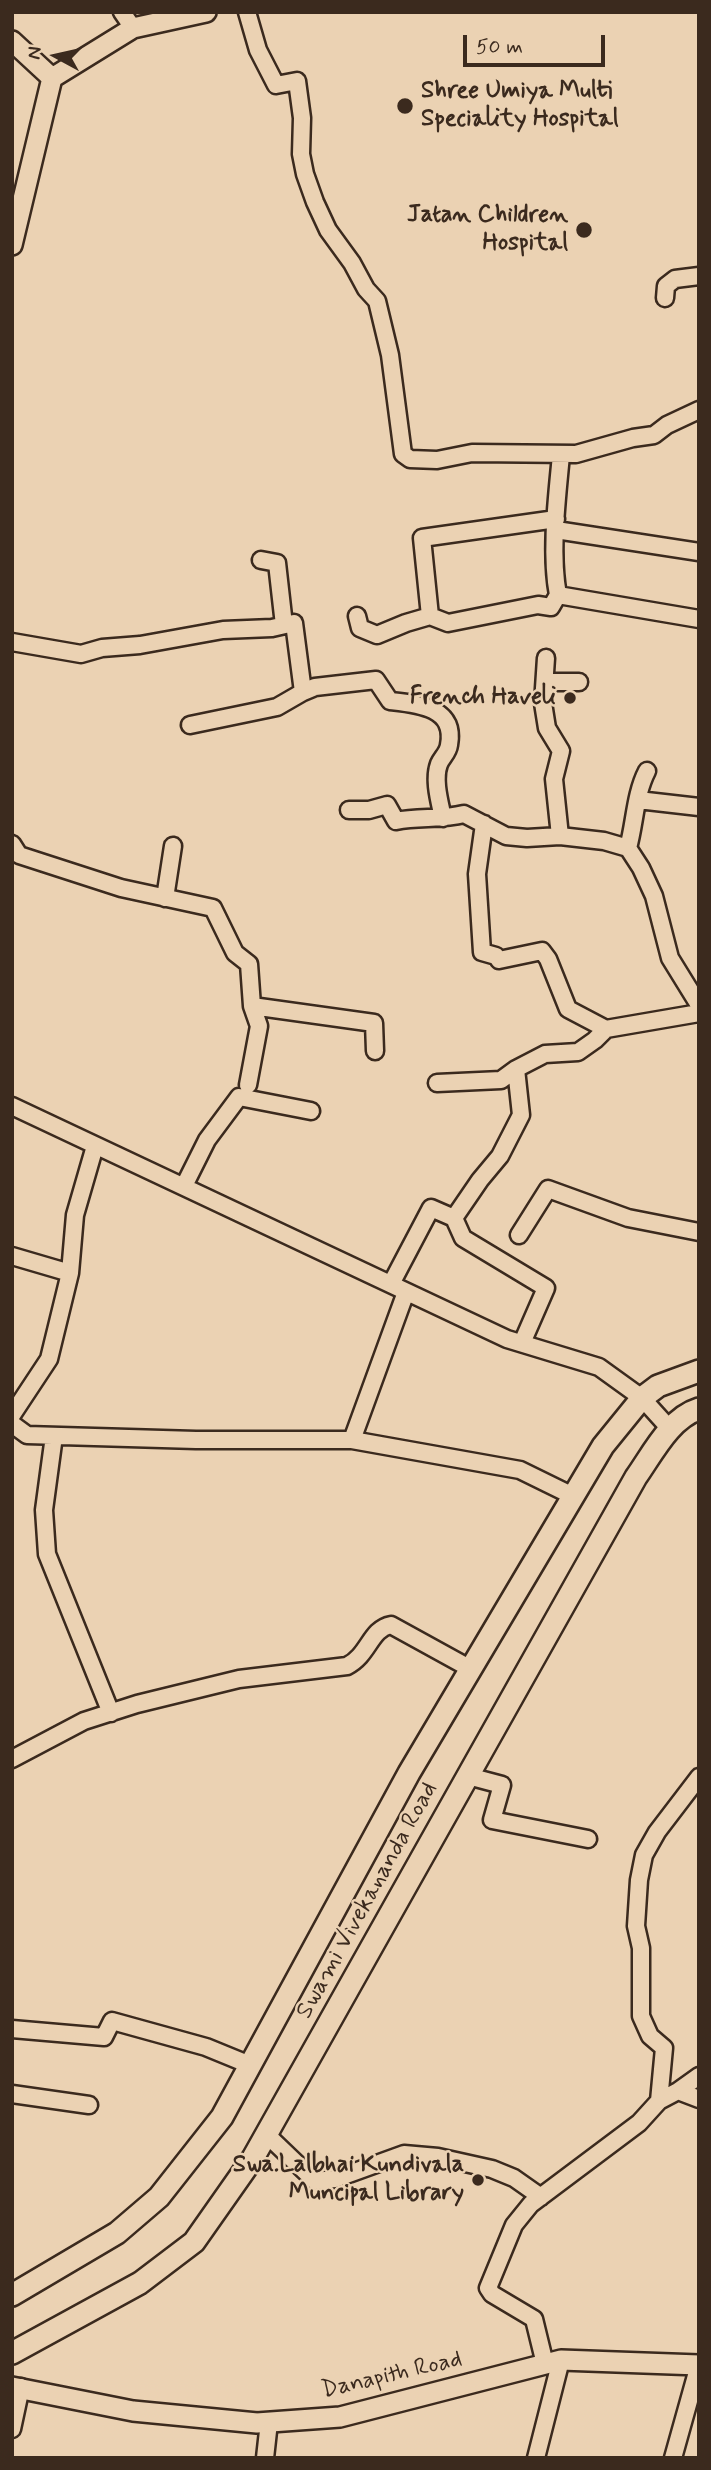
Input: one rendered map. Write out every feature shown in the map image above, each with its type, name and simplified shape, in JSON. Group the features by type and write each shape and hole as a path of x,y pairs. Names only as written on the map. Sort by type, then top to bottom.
{"main road":[{"path":"12,2295 117,2233 159,2197 222,2117 409,1773 603,1446 642,1398 658,1386 698,1367"},
{"name":"Swami Vivekananda Road","path":"12,2353 141,2283 194,2242 254,2158 636,1477 670,1429 691,1411 699,1409"}],"street":[{"path":"12,245 52,78 127,20 206,12"},
{"path":"247,12 258,50 276,85 298,82 303,118 301,154 315,202 328,230 346,254 366,289 377,301 390,355 403,454 410,459 437,460 472,453 576,454 654,435 699,410"},
{"path":"12,41 52,78"},
{"path":"665,298 666,286 675,279 699,276"},
{"path":"675,422 699,424"},
{"path":"357,616 360,628 377,635 430,616 448,623 538,605 551,607 558,595 555,581 556,525 561,455"},
{"path":"430,616 422,538 556,525 699,552"},
{"path":"261,560 277,563 284,625"},
{"path":"558,595 699,619"},
{"path":"12,642 82,654 102,648 140,645 223,630 272,628 294,623 303,692"},
{"path":"546,658 543,703 547,728 561,751 554,779 560,836"},
{"path":"190,725 277,707 315,687 376,680 390,701 418,704 438,712 450,730 449,748 439,765 437,778 443,818"},
{"path":"546,682 579,682"},
{"path":"628,848 640,785 647,771"},
{"path":"638,800 699,807"},
{"path":"349,810 369,810 387,805 396,821 464,814 506,836 560,836 604,841 628,848 654,896 670,958 699,1005"},
{"path":"484,824 477,874 482,952 496,956 499,960 542,951 568,1009 606,1029"},
{"path":"12,844 19,855 121,888 213,908 235,954 249,964 252,1006 259,1026 247,1085"},
{"path":"165,898 173,846"},
{"path":"252,1006 374,1023 375,1051"},
{"path":"437,1083 501,1080 545,1054 578,1052 606,1029 699,1013"},
{"path":"454,1218 500,1156 521,1115 516,1069"},
{"path":"184,1186 207,1140 239,1097 311,1111"},
{"path":"12,1106 507,1339 599,1367 642,1398 670,1429"},
{"path":"12,1415 49,1359 70,1273 75,1215 95,1146"},
{"path":"519,1235 548,1189 628,1218 699,1232"},
{"path":"352,1440 398,1288 431,1208 454,1218 463,1238 546,1288 522,1343"},
{"path":"12,1256 70,1273"},
{"path":"12,1424 27,1436 352,1440 520,1470 573,1496"},
{"path":"54,1436 44,1510 47,1554 111,1713"},
{"path":"12,1759 84,1721 137,1704 239,1679 347,1666 359,1660 383,1626 391,1625 471,1668"},
{"path":"468,1776 502,1785 492,1820 587,1839"},
{"path":"659,2101 664,2048 650,2036 641,2016 641,1948 636,1926 639,1880 644,1855 657,1832 699,1777"},
{"path":"12,2029 104,2037 112,2021 206,2047 250,2066"},
{"path":"536,2458 553,2362 534,2319 492,2294 488,2288 514,2225 531,2204 639,2123 659,2101 699,2076"},
{"path":"678,2091 699,2099"},
{"path":"12,2094 89,2105"},
{"path":"267,2135 315,2181 335,2179 404,2154 438,2157 492,2169 514,2178 541,2197"},
{"name":"Danapith Road","path":"16,2387 133,2411 257,2423 340,2417 553,2362 699,2365"},
{"path":"673,2458 699,2365"},
{"path":"12,2429 16,2387"},
{"path":"265,2458 269,2422"}],"place":[{"name":"Shree Umiya Multi Speciality Hospital","path":"405,106"},
{"name":"Jatan Children Hospital","path":"584,230"},
{"name":"French Haveli","path":"570,698"},
{"name":"Swa.Lalbhai Kundivala Muncipal Library","path":"478,2180"}]}
